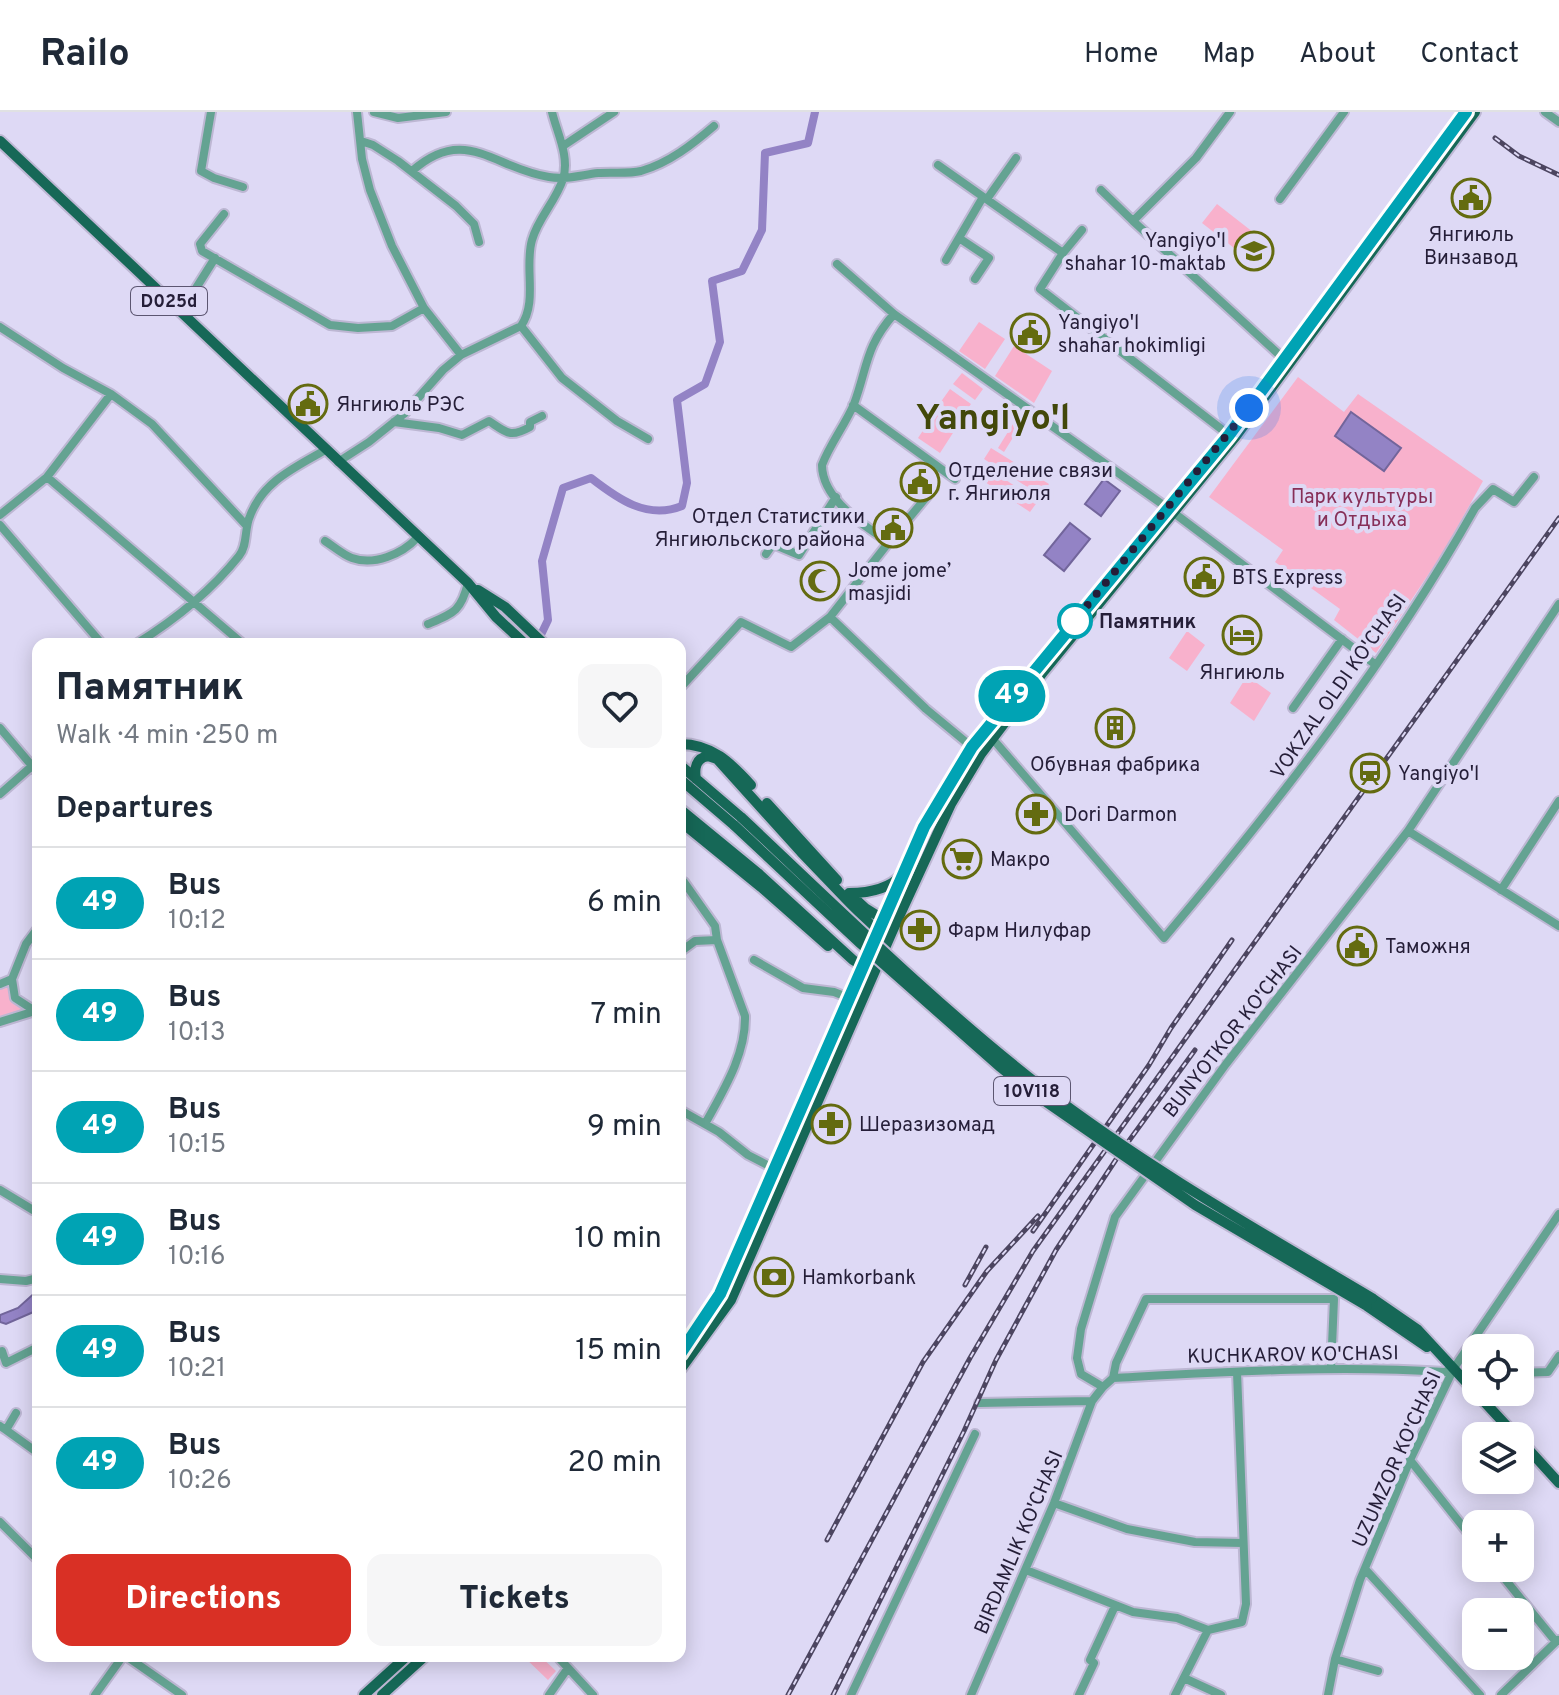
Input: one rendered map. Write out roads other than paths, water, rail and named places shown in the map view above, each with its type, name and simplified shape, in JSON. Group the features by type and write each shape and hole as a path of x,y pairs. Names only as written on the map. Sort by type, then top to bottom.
{"main road":[{"path":"686,1362 731,1300 889,938 889,923 904,874 924,827 972,747 1171,511 1287,362 1466,112"},
{"path":"686,1345 720,1294 879,932 889,923 951,804 992,738 1287,362 1475,112"},
{"name":"D025d","path":"0,141 327,449 417,538 468,583 505,607 538,638"},
{"name":"D025d","path":"468,583 519,638"},
{"path":"686,745 705,747 726,759 849,893 889,923"},
{"path":"688,784 700,759 708,756 717,759 801,852 879,932 889,938"},
{"name":"10V118","path":"688,784 738,822 873,954 1033,1093 1195,1205 1369,1302 1462,1375"},
{"path":"686,814 758,873 861,971"},
{"path":"686,826 861,971 873,976"},
{"path":"849,893 874,891 904,874"},
{"name":"10V118","path":"1534,1456 1559,1483"},
{"path":"364,1695 400,1662"},
{"path":"382,1695 415,1662"}],"street":[{"path":"211,112 201,171 243,187"},
{"path":"357,112 362,159 370,190 392,246 424,308 461,355"},
{"path":"374,112 398,118 446,112"},
{"path":"338,462 394,422 461,355 521,326 529,308 531,242 564,178 563,146 552,112"},
{"path":"563,146 614,112"},
{"path":"1133,221 1196,158 1230,112"},
{"path":"1280,199 1344,112"},
{"path":"1545,112 1559,122"},
{"path":"412,171 435,154 470,149 501,163 546,177 641,171 687,150 714,126"},
{"path":"361,141 373,145 412,171 471,220 479,242"},
{"path":"946,260 985,198 1016,158"},
{"path":"938,165 1063,253"},
{"path":"1101,190 1287,362"},
{"path":"224,214 200,245 202,251 330,325 358,328 392,326 424,308"},
{"path":"1082,230 1040,289 1229,435"},
{"path":"959,238 989,258 975,279"},
{"path":"181,312 215,258"},
{"path":"837,264 894,314 1171,511 1376,665"},
{"path":"889,542 858,521 836,497 823,476 822,465 853,405 871,345 894,314"},
{"path":"521,326 562,378 617,421 648,439"},
{"path":"0,327 63,368 111,394 152,424 246,525"},
{"path":"0,515 47,477 111,394"},
{"path":"853,405 955,479"},
{"path":"394,422 439,428 462,435 489,421 508,434 517,434 542,416"},
{"path":"144,638 193,603 241,554 246,525 264,489 327,449"},
{"path":"47,477 236,638"},
{"name":"VOKZAL OLDI KO'CHASI","path":"992,738 1164,938 1252,834 1376,665 1475,508 1493,489 1514,502 1534,477"},
{"path":"686,682 741,622 791,647 830,617 934,488"},
{"path":"766,554 773,544 799,555 836,497"},
{"path":"0,525 97,638"},
{"path":"325,541 351,558 371,562 392,555 417,538"},
{"path":"428,624 448,616 463,603 468,583"},
{"name":"BUNYOTKOR KO'CHASI","path":"1103,1387 1081,1374 1077,1358 1081,1329 1115,1217 1146,1170 1226,1064 1408,831 1559,604"},
{"path":"830,617 926,709 972,747"},
{"path":"1293,708 1342,639"},
{"path":"0,728 32,766"},
{"path":"0,794 32,772"},
{"path":"1501,890 1559,801"},
{"path":"1408,831 1559,926"},
{"path":"686,885 717,932 717,940 745,1016 739,1055 705,1124"},
{"path":"32,936 12,979 15,998 32,1009"},
{"path":"686,948 695,941 717,940"},
{"path":"754,960 803,988 834,992 861,1004"},
{"path":"0,984 12,979"},
{"path":"1,1023 32,1012"},
{"path":"686,1113 748,1155 775,1169"},
{"path":"0,1190 32,1209"},
{"name":"UZUMZOR KO'CHASI","path":"1328,1695 1335,1659 1365,1569 1410,1460 1454,1368 1559,1214"},
{"path":"0,1279 32,1280"},
{"path":"979,1403 1092,1401 1113,1378 1116,1363 1146,1299 1334,1299 1331,1369"},
{"path":"2,1351 6,1363 32,1350"},
{"path":"1534,1372 1548,1372 1559,1356"},
{"name":"KUCHKAROV KO'CHASI","path":"1113,1378 1383,1368 1445,1372 1454,1368"},
{"path":"1026,1570 1133,1612 1177,1618 1208,1630 1242,1622 1246,1604 1237,1372"},
{"name":"BIRDAMLIK KO'CHASI","path":"971,1695 1054,1503 1092,1401"},
{"path":"16,1413 3,1428 32,1449"},
{"path":"851,1695 975,1434"},
{"path":"1410,1460 1462,1525"},
{"path":"1054,1503 1127,1529 1195,1542 1243,1543"},
{"path":"0,1522 32,1554"},
{"path":"1365,1569 1480,1695"},
{"path":"1501,1695 1558,1640 1508,1582"},
{"path":"1079,1695 1094,1663 1090,1660 1115,1606"},
{"path":"1175,1695 1208,1630"},
{"path":"1335,1659 1378,1671"},
{"path":"95,1695 120,1662"},
{"path":"134,1662 182,1695"},
{"path":"562,1662 593,1695"},
{"path":"549,1695 568,1668"},
{"path":"1184,1678 1221,1695"}],"waterway":[{"path":"539,638 548,620 542,561 563,488 591,478 622,500 645,509 669,510 682,506 687,483 677,400 705,384 720,342 712,281 742,271 762,230 765,153 808,143 815,112"}],"railway":[{"path":"1495,138 1519,156 1559,175"},
{"path":"788,1695 970,1358 1033,1251 1559,518"},
{"path":"1033,1231 1232,940"},
{"path":"833,1695 996,1360 1056,1250 1123,1149 1195,1050"},
{"path":"827,1540 923,1362 987,1271 1038,1216"},
{"path":"965,1285 986,1247"}],"place":[{"name":"Янгиюль Винзавод","path":"1471,198"},
{"name":"Yangiyo'l shahar 10-maktab","path":"1254,251"},
{"name":"Yangiyo'l shahar hokimligi","path":"1030,333"},
{"name":"Янгиюль РЭС","path":"308,404"},
{"name":"Отделение связи г. Янгиюля","path":"920,482"},
{"name":"Отдел Статистики Янгиюльского района","path":"893,528"},
{"name":"BTS Express","path":"1204,577"},
{"name":"Jome jome’ masjidi","path":"820,581"},
{"name":"Памятник","path":"1075,621"},
{"name":"Янгиюль","path":"1242,635"},
{"name":"Обувная фабрика","path":"1115,728"},
{"name":"Yangiyo'l","path":"1370,773"},
{"name":"Dori Darmon","path":"1036,814"},
{"name":"Макро","path":"962,859"},
{"name":"Фарм Нилуфар","path":"920,930"},
{"name":"Таможня","path":"1357,946"},
{"name":"Шеразизомад","path":"831,1124"},
{"name":"Hamkorbank","path":"774,1277"}],"district":[{"name":"Yangiyo'l","path":"993,416"}],"park label":[{"name":"Парк культуры и Отдыха","path":"1362,508"}]}
